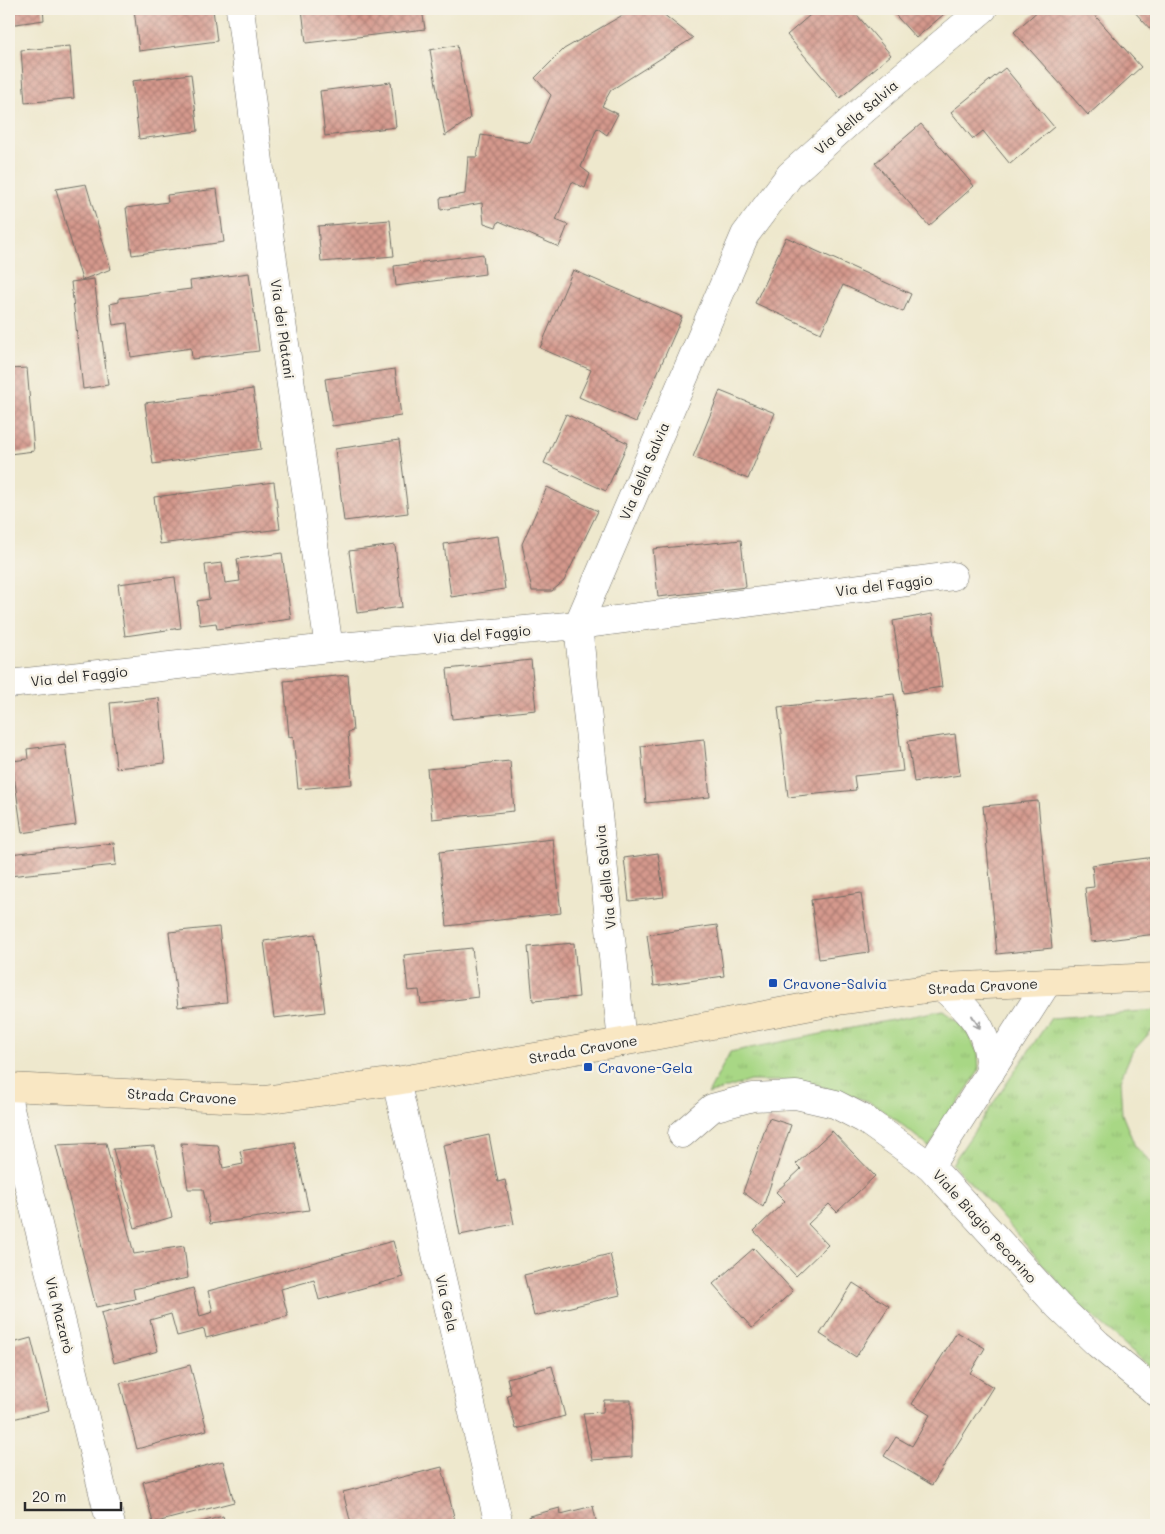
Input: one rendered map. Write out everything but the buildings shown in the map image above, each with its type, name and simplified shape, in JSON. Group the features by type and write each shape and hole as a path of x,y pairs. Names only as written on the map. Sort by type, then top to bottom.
{"street":[{"name":"Via dei Platani","path":"240,9 261,178 329,648"},
{"name":"Via della Salvia","path":"622,1042 578,625 745,234 790,175 865,108 983,9"},
{"name":"Via del Faggio","path":"9,684 329,648 578,625 953,576"},
{"name":"Strada Cravone","path":"9,1087 264,1100 396,1081 622,1042 838,1000 942,987 1156,977"},
{"name":"Viale Biagio Pecorino","path":"1047,983 930,1166 1058,1306 1098,1344 1156,1392"},
{"path":"942,987 964,1005 978,1023 990,1058 990,1072"},
{"name":"Via Gela","path":"396,1081 499,1525"},
{"path":"682,1134 712,1108 753,1097 796,1096 835,1104 864,1119 930,1166"},
{"name":"Via Mazarò","path":"9,1105 111,1525"}],"green space":[{"path":"943,1010 956,1020 967,1033 978,1053 979,1071 929,1147 896,1120 868,1101 803,1081 750,1081 708,1094 730,1052"},
{"path":"1156,1010 1156,1026 1132,1052 1120,1080 1122,1114 1135,1146 1156,1167 1156,1372 1073,1299 986,1199 952,1164 1051,1018"}],"place":[{"name":"Cravone-Salvia","path":"773,983"},
{"name":"Cravone-Gela","path":"588,1067"}]}
